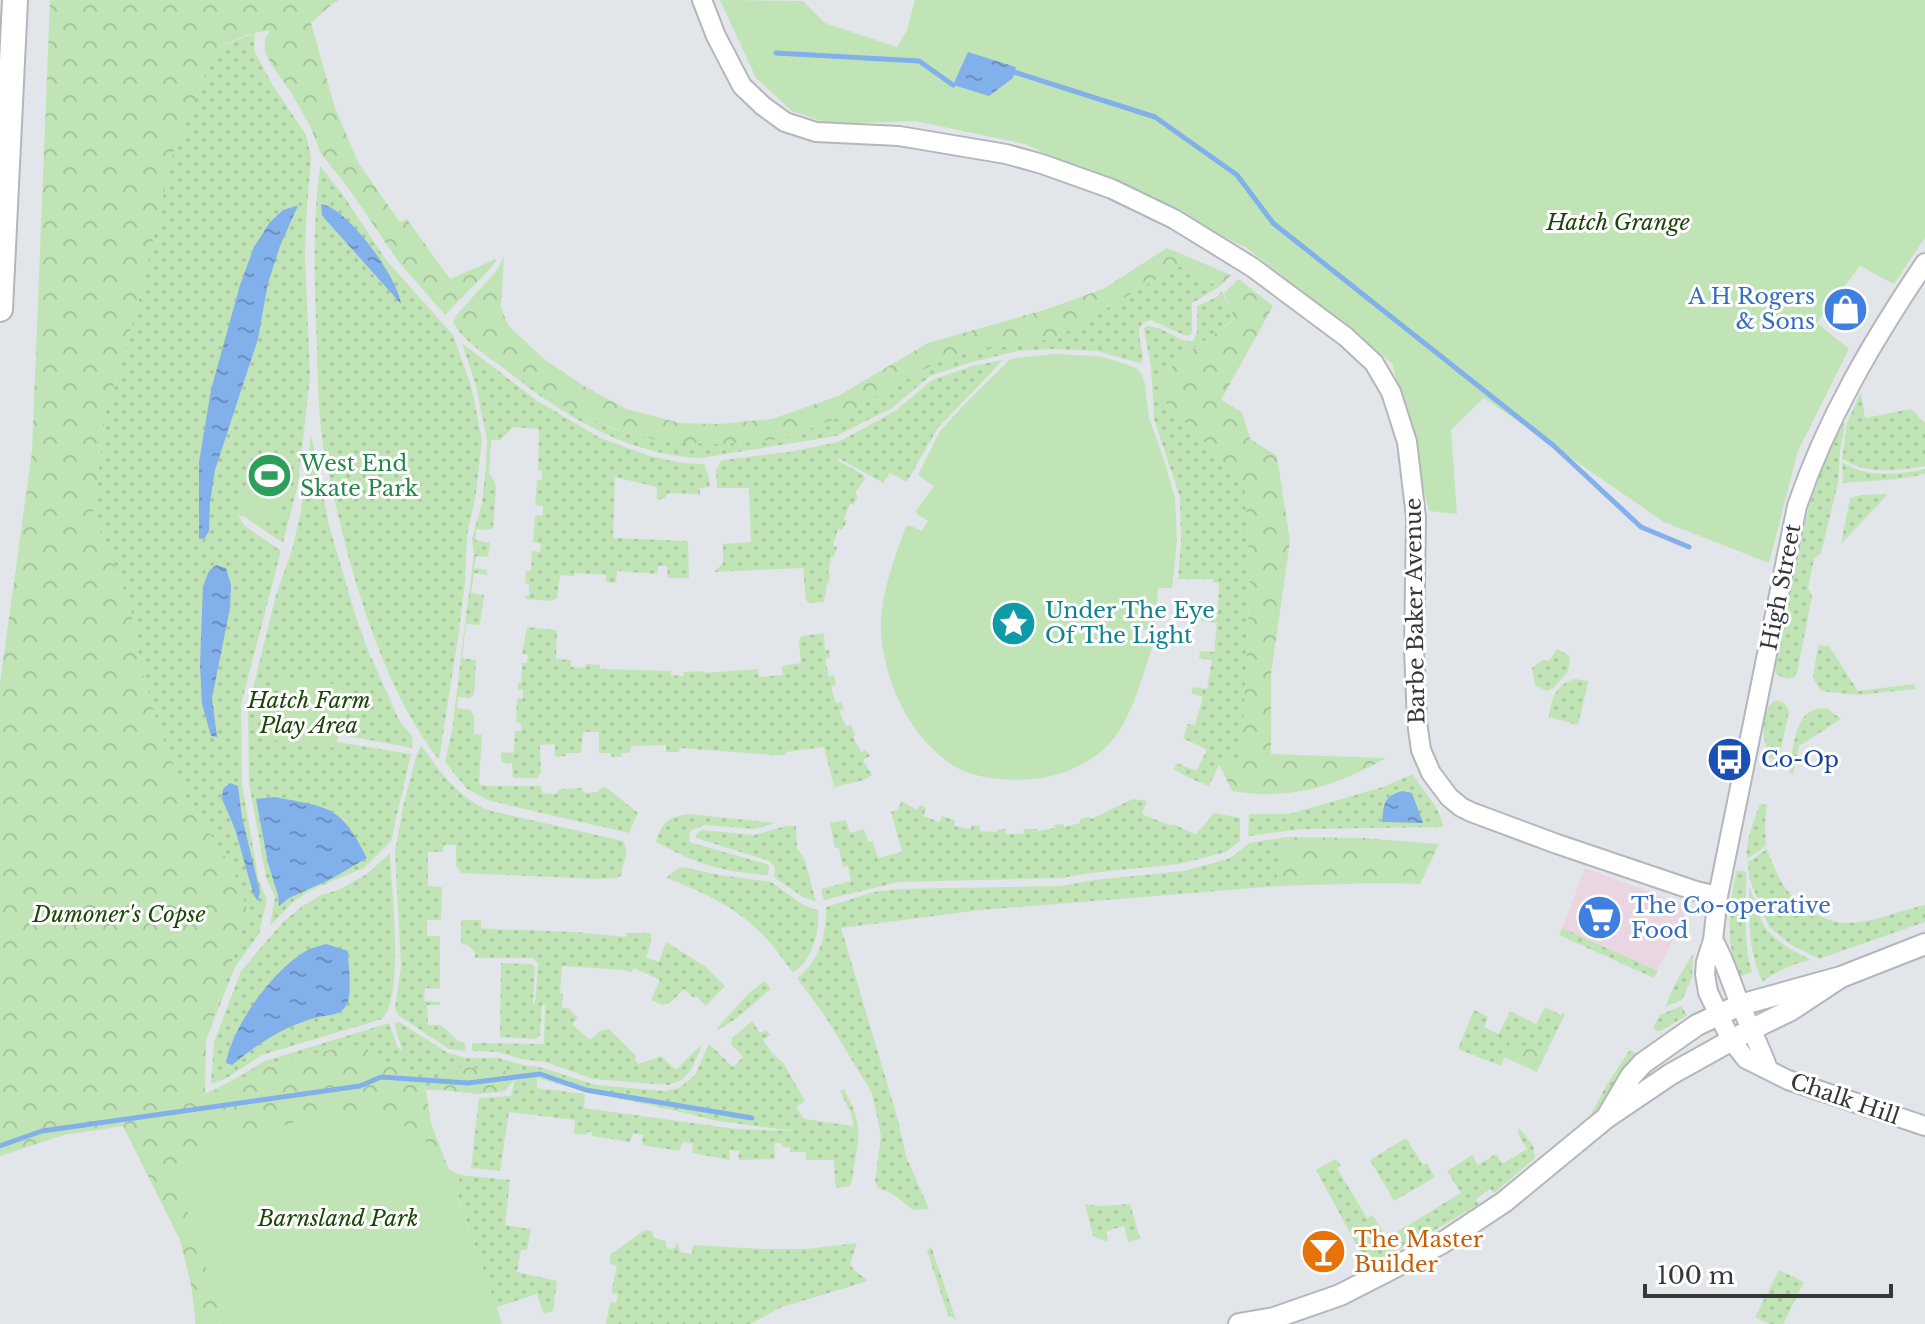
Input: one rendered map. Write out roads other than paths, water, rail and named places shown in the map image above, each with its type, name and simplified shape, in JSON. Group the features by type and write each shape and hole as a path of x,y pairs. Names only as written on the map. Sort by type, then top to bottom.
{"highway":[{"path":"0,309 15,0"}],"main road":[{"path":"1606,1118 1631,1076 1643,1063 1697,1025 1740,1005 1841,977 1925,944"},
{"path":"1239,1324 1274,1318 1340,1295 1442,1243 1504,1202 1606,1118 1671,1074 1791,1010 1841,977"}],"street":[{"name":"Barbe Baker Avenue","path":"702,0 716,36 742,86 785,122 816,132 899,136 1006,154 1112,189 1174,219 1252,267 1346,337 1374,363 1391,392 1407,442 1416,517 1414,650 1417,731 1425,761 1439,786 1471,812 1718,896"},
{"name":"High Street","path":"1731,1040 1708,992 1706,962 1713,940 1718,896 1797,506 1834,413 1890,315 1925,263"},
{"name":"High Street","path":"1713,940 1740,1005"},
{"name":"Chalk Hill","path":"1740,1005 1768,1069"},
{"name":"Chalk Hill","path":"1731,1040 1746,1059 1788,1080 1925,1126"}],"water":[{"path":"968,52 1016,67 1013,78 989,96 953,85"},
{"path":"321,204 344,218 370,246 391,278 401,304 325,219"},
{"path":"298,206 268,283 258,339 215,470 209,531 205,538 199,539 199,462 211,390 240,285 254,247 270,222 283,210"},
{"path":"216,565 226,568 231,585 230,608 212,698 217,737 211,736 202,704 200,664 203,586 209,571"},
{"path":"230,783 238,786 260,892 258,901 222,799 223,789"},
{"path":"1402,791 1412,793 1423,823 1382,822 1386,802"},
{"path":"275,797 332,812 349,828 367,858 279,906 256,799"},
{"path":"326,944 348,951 350,988 346,1006 337,1013 283,1030 232,1065 226,1063 246,1015 269,983 295,958"}],"waterway":[{"path":"776,53 919,61 953,85"},
{"path":"1014,72 1155,117 1237,175 1273,223 1554,446 1641,527 1689,547"},
{"path":"0,1146 42,1131 360,1086 381,1077 468,1083 540,1074 586,1090 752,1118"}],"place":[{"name":"A H Rogers & Sons","path":"1846,309"},
{"name":"West End Skate Park","path":"269,476"},
{"name":"Under The Eye Of The Light","path":"1014,623"},
{"name":"Co-Op","path":"1730,759"},
{"name":"The Co-operative Food","path":"1600,918"},
{"name":"The Master Builder","path":"1323,1252"}],"park label":[{"name":"Hatch Grange","path":"1618,222"},
{"name":"Hatch Farm Play Area","path":"309,712"},
{"name":"Dumoner's Copse","path":"119,914"},
{"name":"Barnsland Park","path":"338,1218"}]}
